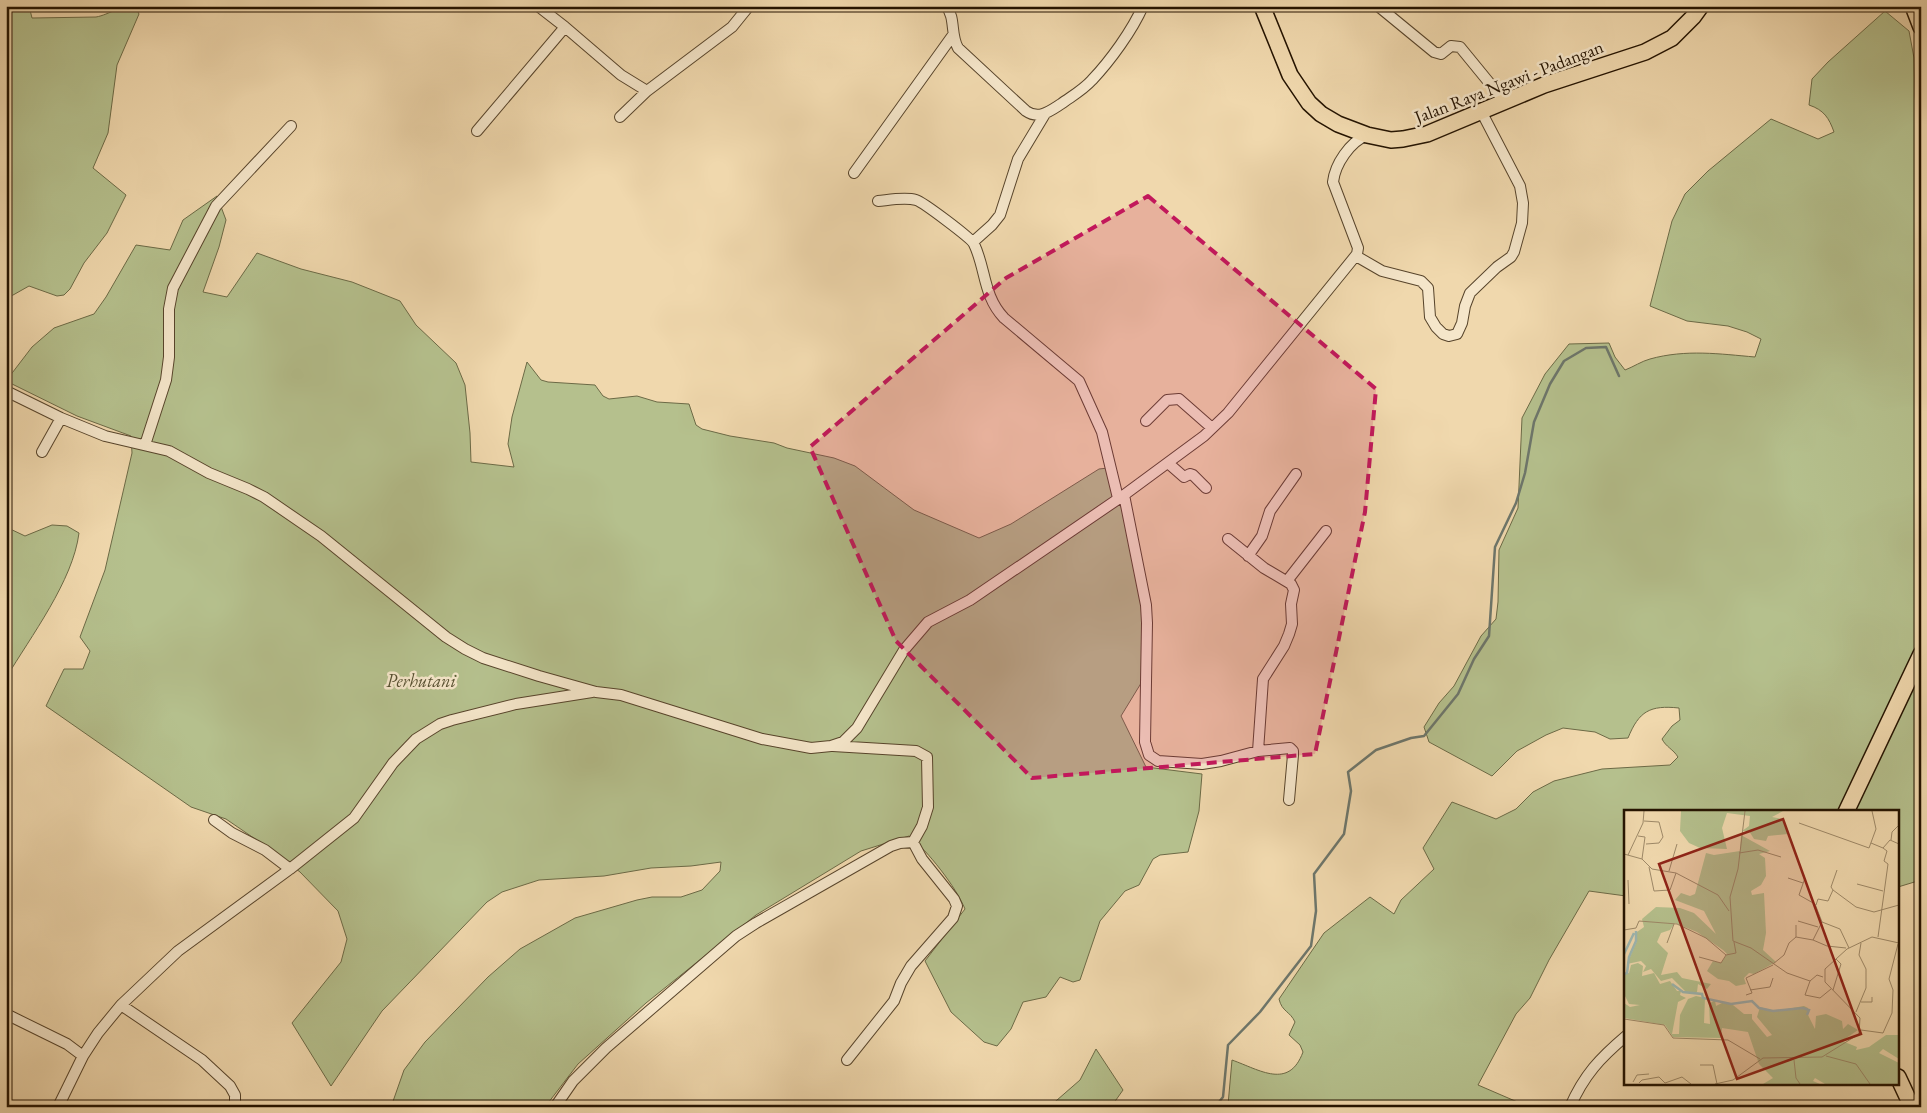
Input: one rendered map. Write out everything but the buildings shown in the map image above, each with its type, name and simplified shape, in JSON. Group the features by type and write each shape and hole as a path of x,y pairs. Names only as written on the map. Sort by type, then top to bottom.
{"highway":[{"name":"Jalan Raya Ngawi - Padangan","path":"1262,6 1290,75 1309,103 1321,114 1338,124 1367,136 1391,140 1415,137 1574,74 1655,48 1672,38 1701,6"},
{"path":"1913,6 1921,27"},
{"path":"1847,810 1921,654"},
{"path":"1900,1081 1912,1107"}],"street":[{"path":"538,6 621,75 647,90"},
{"path":"620,117 647,90 732,27 749,6"},
{"path":"946,6 952,17 955,43 962,52 1026,111 1036,116 1045,114 1092,81 1106,64 1134,22 1142,6"},
{"path":"1378,6 1434,52 1441,54 1451,46 1460,47 1471,58 1505,102"},
{"path":"477,131 565,27"},
{"path":"854,174 953,35"},
{"path":"1356,256 1382,271 1421,281 1428,288 1430,317 1436,327 1449,336 1457,334 1470,294 1497,267 1511,257 1522,223 1523,203 1520,186 1481,111"},
{"path":"973,242 1000,215 1018,159 1045,114"},
{"path":"145,446 166,380 169,357 169,309 173,288 216,206 291,126"},
{"path":"831,746 842,742 857,728 904,650 928,622 970,600 1121,497 1196,443 1228,413 1356,256 1358,248 1336,192 1334,178 1351,145 1358,139 1367,136"},
{"path":"878,201 911,199 923,203 973,242 989,295 997,311 1072,374 1082,387 1102,432 1121,497 1146,605 1148,623 1145,742 1149,755 1158,761 1202,764 1258,751 1287,748 1293,751 1289,800"},
{"path":"6,391 61,418 105,436 169,451 201,469 248,489 273,503 321,536 436,628 465,649 484,658 596,692 621,695 762,739 811,748 831,746 916,751 927,758 928,807 922,826 912,842"},
{"path":"1146,421 1167,400 1179,399 1212,428"},
{"path":"42,452 61,418"},
{"path":"1168,463 1184,477 1190,474 1193,475 1206,488"},
{"path":"1248,556 1262,536 1270,511 1296,474"},
{"path":"1287,581 1326,531"},
{"path":"1228,540 1248,556 1287,581 1294,590 1291,607 1292,624 1284,646 1263,679 1258,751"},
{"path":"58,1107 83,1056 98,1033 121,1005 178,951 290,869 354,818 393,763 416,739 429,730 452,720 516,704 596,692"},
{"path":"214,820 265,850 290,869"},
{"path":"555,1107 573,1081 606,1048 736,936 756,922 892,846 900,842 912,842"},
{"path":"847,1060 894,1000 901,982 911,966 953,918 956,912 957,906 954,899 922,859 912,842"},
{"path":"121,1005 202,1060 230,1086 234,1095 235,1107"},
{"path":"6,1014 67,1044 83,1056"},
{"path":"1570,1107 1591,1068 1606,1052 1624,1038"}],"highlighted area":[{"path":"1148,196 1376,389 1365,512 1315,754 1032,778 896,641 810,447 1006,278"}],"green space":[{"path":"11,6 29,6 32,18 96,17 126,7 136,8 139,14 117,65 108,133 93,168 126,195 107,233 84,263 70,289 64,295 57,296 29,286 6,299 6,8"},
{"path":"1885,11 1909,31 1914,58 1915,97 1921,141 1921,880 1900,886 1900,810 1624,810 1624,896 1589,891 1549,960 1530,998 1516,1014 1478,1085 1529,1107 1239,1107 1228,1105 1232,1060 1273,1074 1282,1074 1290,1071 1297,1064 1303,1052 1300,1045 1289,1035 1295,1022 1282,1007 1279,999 1324,933 1370,897 1394,914 1401,900 1434,869 1423,848 1452,802 1496,819 1516,809 1533,792 1554,781 1602,769 1670,765 1678,757 1662,739 1672,726 1680,720 1679,708 1660,708 1647,712 1641,716 1628,738 1610,739 1595,732 1563,728 1517,751 1492,776 1429,742 1424,727 1439,703 1454,686 1481,636 1496,619 1499,550 1518,508 1522,418 1545,374 1569,344 1609,343 1615,357 1625,370 1647,360 1677,354 1703,353 1755,357 1761,339 1747,332 1728,326 1687,321 1650,306 1672,221 1685,194 1708,171 1771,119 1818,139 1834,132 1825,115 1819,109 1809,105 1812,79 1828,62"},
{"name":"Perhutani","path":"217,196 226,220 219,247 203,292 227,297 257,253 301,269 352,282 400,301 416,325 456,363 465,385 471,462 514,467 508,444 512,417 527,362 541,380 595,385 603,396 609,399 637,396 657,402 689,404 696,425 702,429 730,436 774,443 787,448 834,458 855,466 914,510 979,538 1011,524 1099,469 1108,468 1125,518 1142,609 1143,680 1121,716 1146,767 1202,774 1199,811 1188,852 1160,855 1153,859 1139,885 1125,891 1100,921 1080,980 1073,982 1060,977 1046,997 1023,1002 1011,1029 997,1046 984,1042 951,1012 925,961 965,909 941,870 909,836 861,851 756,915 646,1003 578,1064 545,1107 391,1107 404,1070 425,1042 488,977 520,949 575,918 637,900 652,897 681,897 702,890 720,871 721,862 651,868 604,876 539,880 502,892 487,902 382,1011 331,1086 292,1023 341,962 347,939 338,911 300,872 277,854 226,819 191,807 46,706 64,669 83,669 90,651 80,637 105,570 132,453 131,436 77,416 6,381 32,347 54,328 94,314 136,245 170,250 183,220"},
{"path":"52,525 67,526 79,533 75,551 69,570 50,608 6,678 6,527 25,536"},
{"path":"1096,1049 1123,1090 1111,1107 1049,1107 1080,1080"}],"waterway":[{"path":"1215,1107 1223,1097 1228,1045 1260,1012 1311,946 1316,911 1314,874 1344,834 1351,791 1348,772 1376,750 1411,738 1424,736 1458,694 1474,659 1489,636 1495,547 1516,503 1525,473 1534,422 1550,384 1564,361 1586,348 1606,347 1619,376"}]}
